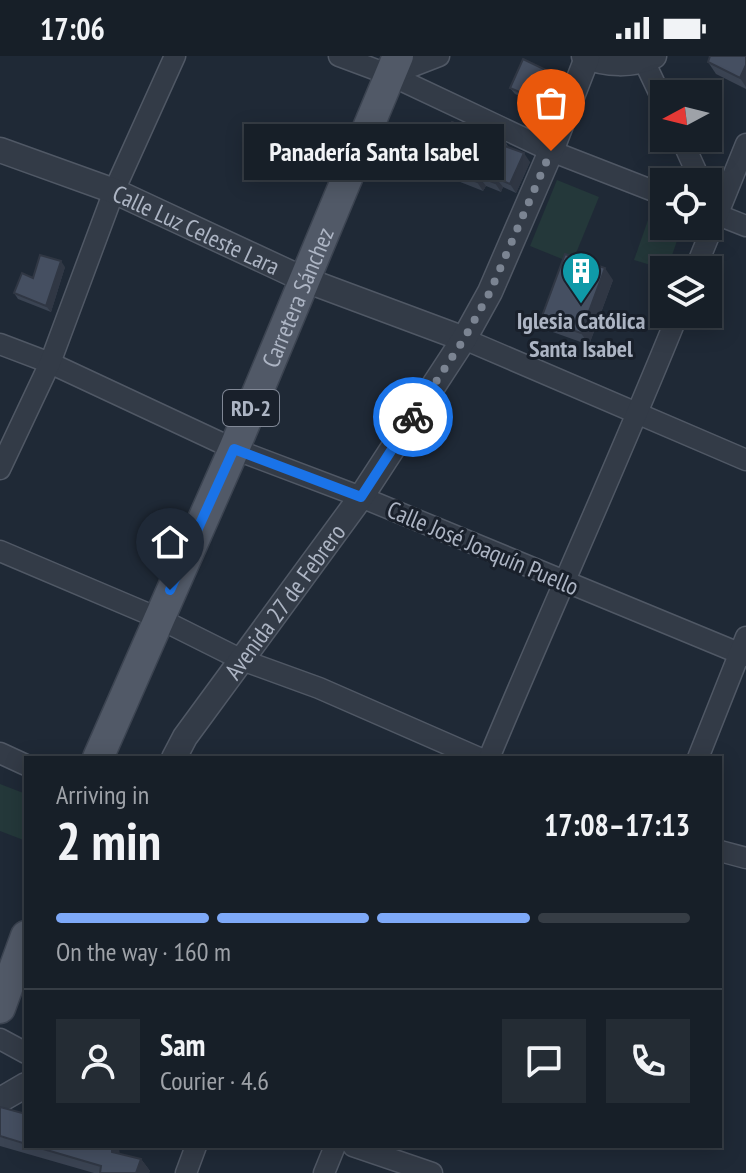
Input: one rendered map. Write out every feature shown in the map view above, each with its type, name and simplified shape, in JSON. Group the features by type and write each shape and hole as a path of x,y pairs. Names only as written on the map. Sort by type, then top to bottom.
{"main road":[{"name":"Carretera Sánchez","path":"99,756 234,449 394,66"},
{"path":"0,1008 16,942"}],"street":[{"path":"0,469 50,363 114,191 175,56"},
{"path":"339,56 394,66 551,151 650,190"},
{"path":"394,66 439,56"},
{"path":"586,57 616,64 649,58 656,80"},
{"name":"Avenida 27 de Febrero","path":"175,756 185,737 361,497 464,339 490,292 551,151 586,57"},
{"path":"722,187 746,144"},
{"name":"Calle Luz Celeste Lara","path":"0,150 114,191 303,279 464,339 746,460"},
{"path":"722,213 746,226"},
{"path":"490,756 672,328"},
{"name":"Calle José Joaquín Puello","path":"0,344 50,363 234,449 361,497 563,581 744,649"},
{"path":"0,551 158,618 242,660 319,688 474,756"},
{"path":"699,756 744,649"},
{"path":"0,753 24,764"},
{"path":"722,852 746,858"},
{"path":"0,1039 24,1052"},
{"path":"0,1100 24,1086"},
{"path":"186,1173 195,1148"},
{"path":"324,1173 334,1148"},
{"path":"359,1148 432,1173"}],"green space":[{"path":"557,180 599,197 572,263 530,246"},
{"path":"648,220 650,240 677,240 672,256 650,256 650,265 634,260"},
{"path":"0,784 24,793 24,840 0,831"}],"building":[{"path":"710,56 746,56 740,78 708,62"},
{"path":"523,59 550,72 538,100 510,88"},
{"path":"452,122 505,141 502,145 524,153 510,184 496,178 495,183 479,177 477,182 434,165"},
{"name":"Iglesia Católica Santa Isabel","path":"565,254 605,268 581,333 541,319"},
{"path":"40,255 61,261 46,306 14,293 22,273 33,278"},
{"path":"0,1107 24,1113 24,1143 0,1136"},
{"path":"40,1148 112,1148 112,1152 141,1159 136,1173 100,1173 101,1166"}],"way so far":[{"path":"413,417 464,339 490,292 551,151"}],"place":[{"name":"Panadería Santa Isabel","path":"551,151"},
{"name":"Iglesia Católica Santa Isabel","path":"581,305"}],"route":[{"path":"170,590 234,449 361,497 413,417"}]}
